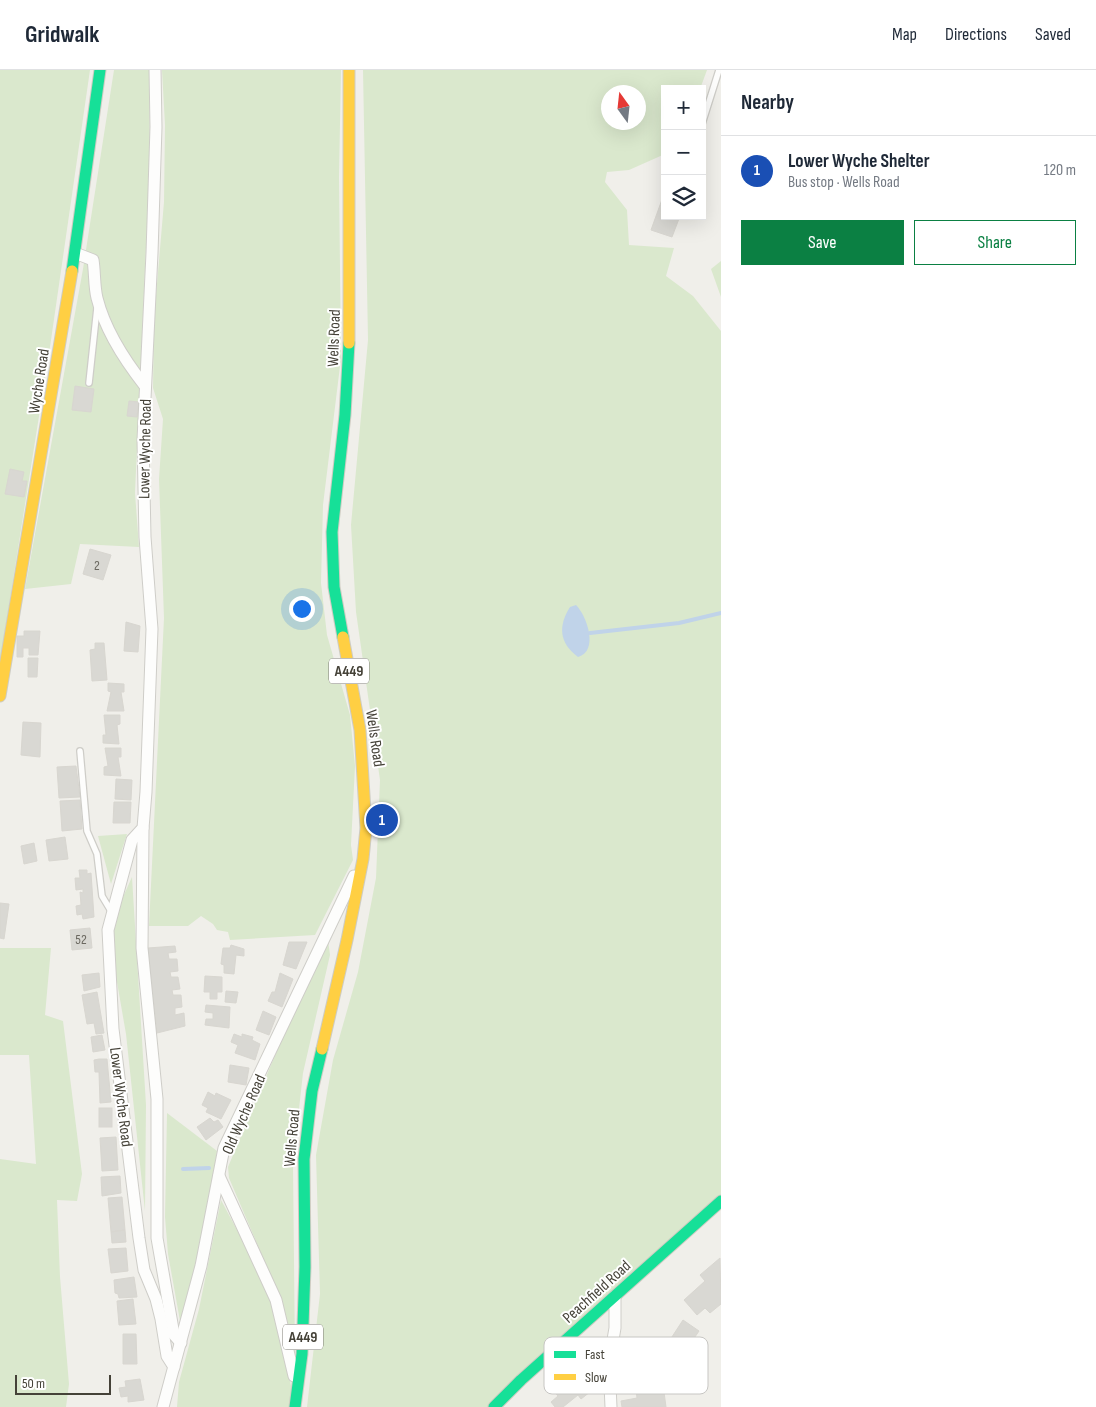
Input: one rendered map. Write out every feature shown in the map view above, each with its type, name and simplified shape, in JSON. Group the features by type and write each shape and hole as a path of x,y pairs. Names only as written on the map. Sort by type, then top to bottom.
{"main road":[{"name":"Wyche Road","path":"0,696 75,253 100,70"},
{"name":"Wells Road","path":"296,1407 302,1354 305,1267 304,1159 311,1101 361,867 366,828 366,786 360,730 334,587 332,532 345,415 350,317 349,70"},
{"name":"Peachfield Road","path":"570,1337 721,1201"},
{"name":"Peachfield Road","path":"494,1407 544,1361"}],"street":[{"name":"Lower Wyche Road","path":"155,70 156,136 145,386 143,493 152,629 143,828 142,948 158,1099 157,1238 174,1335 181,1343"},
{"path":"75,253 93,260 97,299 118,346 130,367 145,386"},
{"name":"Lower Wyche Road","path":"143,828 132,840 108,930 113,1029 132,1194 144,1270 156,1299 167,1356 174,1367"},
{"name":"Old Wyche Road","path":"163,1407 201,1266 224,1148 349,884 361,867"},
{"path":"219,1176 276,1300 286,1335 297,1394"},
{"path":"614,1337 615,1296"},
{"path":"168,1392 172,1407"},
{"path":"610,1394 611,1407"}],"lane":[{"path":"706,111 719,70"},
{"path":"89,383 97,299"},
{"path":"80,751 87,831 97,854 102,896 112,911"}],"green space":[{"path":"0,70 90,70 50,347 0,662"},
{"path":"114,70 149,70 150,158 135,493 139,547 80,544 71,584 25,589 83,269"},
{"path":"162,70 341,70 339,177 341,358 323,505 321,583 327,635 350,715 355,766 351,845 353,860 315,935 230,940 228,932 217,930 213,924 201,916 188,926 149,926 164,618 159,479 163,419 153,388 154,319 164,202 165,125"},
{"path":"363,70 707,70 701,85 661,85 661,156 629,170 607,172 605,182 627,210 629,245 674,248 666,276 693,296 721,331 721,1201 571,1337 544,1337 544,1362 494,1407 307,1407 320,1294 316,1155 333,1060 358,972 376,878 380,780 356,612 351,525 368,340"},
{"path":"721,261 721,297 711,269"},
{"path":"127,834 111,884 98,836"},
{"path":"132,877 146,1105 145,1211 126,1034 108,930"},
{"path":"327,932 330,955 303,1073 293,1163 295,1359 282,1302 229,1178 228,1167"},
{"path":"0,948 51,948 45,1015 63,1021 82,1174 77,1201 57,1200 60,1277 69,1384 66,1407 0,1407 0,1159 36,1164 29,1055 0,1055"},
{"path":"167,1113 217,1151 208,1211 185,1320 180,1321 168,1254 165,1217"},
{"path":"221,1200 252,1258 272,1302 292,1390 290,1407 177,1407 179,1382 199,1309"}],"water":[{"path":"576,605 584,617 589,633 588,648 578,657 567,646 562,634 566,614 570,607"}],"building":[{"path":"661,202 661,220 678,220 672,237 651,230"},
{"path":"75,386 94,389 91,412 72,410"},
{"path":"129,401 139,402 137,417 127,416"},
{"path":"10,469 24,472 22,481 27,481 24,497 5,494"},
{"path":"90,549 111,555 103,580 83,574"},
{"path":"126,622 140,626 138,652 124,651"},
{"path":"24,631 40,631 38,655 29,655 29,648 23,648 23,657 17,657 17,636 24,636"},
{"path":"95,643 104,643 107,680 92,681 90,650 95,649"},
{"path":"28,658 38,658 37,677 28,677"},
{"path":"108,683 124,684 124,692 121,692 124,711 107,711 111,692 108,691"},
{"path":"104,715 120,715 120,724 117,725 119,744 103,743 103,735 106,735"},
{"path":"23,722 41,723 40,757 21,755"},
{"path":"105,748 121,748 121,757 118,757 121,776 104,775 104,767 108,766"},
{"path":"76,766 80,797 59,798 57,767"},
{"path":"116,779 132,780 131,800 115,799"},
{"path":"80,800 82,829 62,831 60,801"},
{"path":"114,802 131,802 130,823 113,823"},
{"path":"65,837 68,859 49,861 46,840"},
{"path":"34,843 37,861 24,864 21,846"},
{"path":"79,870 87,870 87,874 91,873 94,917 83,919 82,914 77,915 76,906 81,905 80,892 83,893 83,889 76,890 75,878 80,878"},
{"path":"0,903 9,904 4,939 0,938"},
{"path":"90,928 92,948 72,950 70,930"},
{"path":"289,942 307,942 296,969 283,965"},
{"path":"231,945 244,949 244,956 236,955 234,974 224,973 224,965 221,964 223,948 230,948"},
{"path":"175,946 176,952 168,953 169,959 177,959 178,971 170,972 171,977 178,977 180,989 172,990 173,995 181,995 182,1007 175,1008 175,1015 184,1013 185,1026 157,1033 148,948"},
{"path":"99,973 100,987 84,991 82,975"},
{"path":"280,973 293,979 282,1007 268,1001 272,992 275,992"},
{"path":"205,976 222,977 222,992 217,992 217,999 210,999 210,992 204,992"},
{"path":"226,991 238,992 236,1003 225,1002"},
{"path":"97,992 104,1033 96,1034 94,1023 87,1024 82,995"},
{"path":"206,1005 230,1007 229,1028 205,1025 206,1019 213,1019 213,1013 205,1012"},
{"path":"263,1011 276,1017 269,1035 256,1030"},
{"path":"234,1034 242,1037 242,1034 253,1037 252,1040 260,1044 255,1060 235,1053 238,1045 231,1042"},
{"path":"102,1035 105,1050 93,1052 91,1037"},
{"path":"107,1059 111,1102 100,1103 99,1072 95,1072 94,1060"},
{"path":"230,1065 249,1068 246,1085 228,1082"},
{"path":"208,1092 215,1096 216,1093 231,1100 221,1119 206,1112 208,1108 202,1105"},
{"path":"99,1108 112,1108 112,1127 99,1127"},
{"path":"210,1118 214,1122 218,1120 223,1127 206,1140 197,1127"},
{"path":"116,1137 118,1170 102,1171 100,1138"},
{"path":"120,1176 121,1193 102,1196 101,1177"},
{"path":"122,1197 125,1230 111,1232 108,1198"},
{"path":"125,1230 126,1242 112,1243 111,1232"},
{"path":"126,1248 128,1271 111,1273 108,1249"},
{"path":"720,1258 721,1304 710,1313 705,1308 697,1315 684,1300 705,1281 700,1275"},
{"path":"134,1277 137,1297 119,1298 118,1294 115,1293 114,1280"},
{"path":"133,1299 136,1324 119,1325 117,1301"},
{"path":"683,1320 699,1331 695,1337 672,1337"},
{"path":"123,1334 136,1334 137,1364 123,1364"},
{"path":"140,1379 144,1400 128,1402 128,1396 121,1397 119,1388 126,1387 125,1381"},
{"path":"556,1394 587,1394 581,1399 578,1395 563,1407 555,1407 551,1402 558,1396"},
{"path":"637,1394 664,1394 666,1407 622,1407 621,1401 637,1398"}],"waterway":[{"path":"590,633 679,623 721,613"},
{"path":"183,1169 209,1168"}],"traffic: fast":[{"path":"72,271 100,70"},
{"path":"343,637 334,587 332,532 345,415 349,343"},
{"path":"295,1407 302,1354 305,1267 304,1159 312,1091 322,1049"},
{"path":"569,1337 721,1201"},
{"path":"494,1407 544,1359"}],"traffic: slow":[{"path":"349,70 349,343"},
{"path":"0,696 72,271"},
{"path":"322,1049 347,940 363,859 366,828 360,730 343,637"}],"place":[{"name":"Lower Wyche Shelter","path":"382,820"}]}
